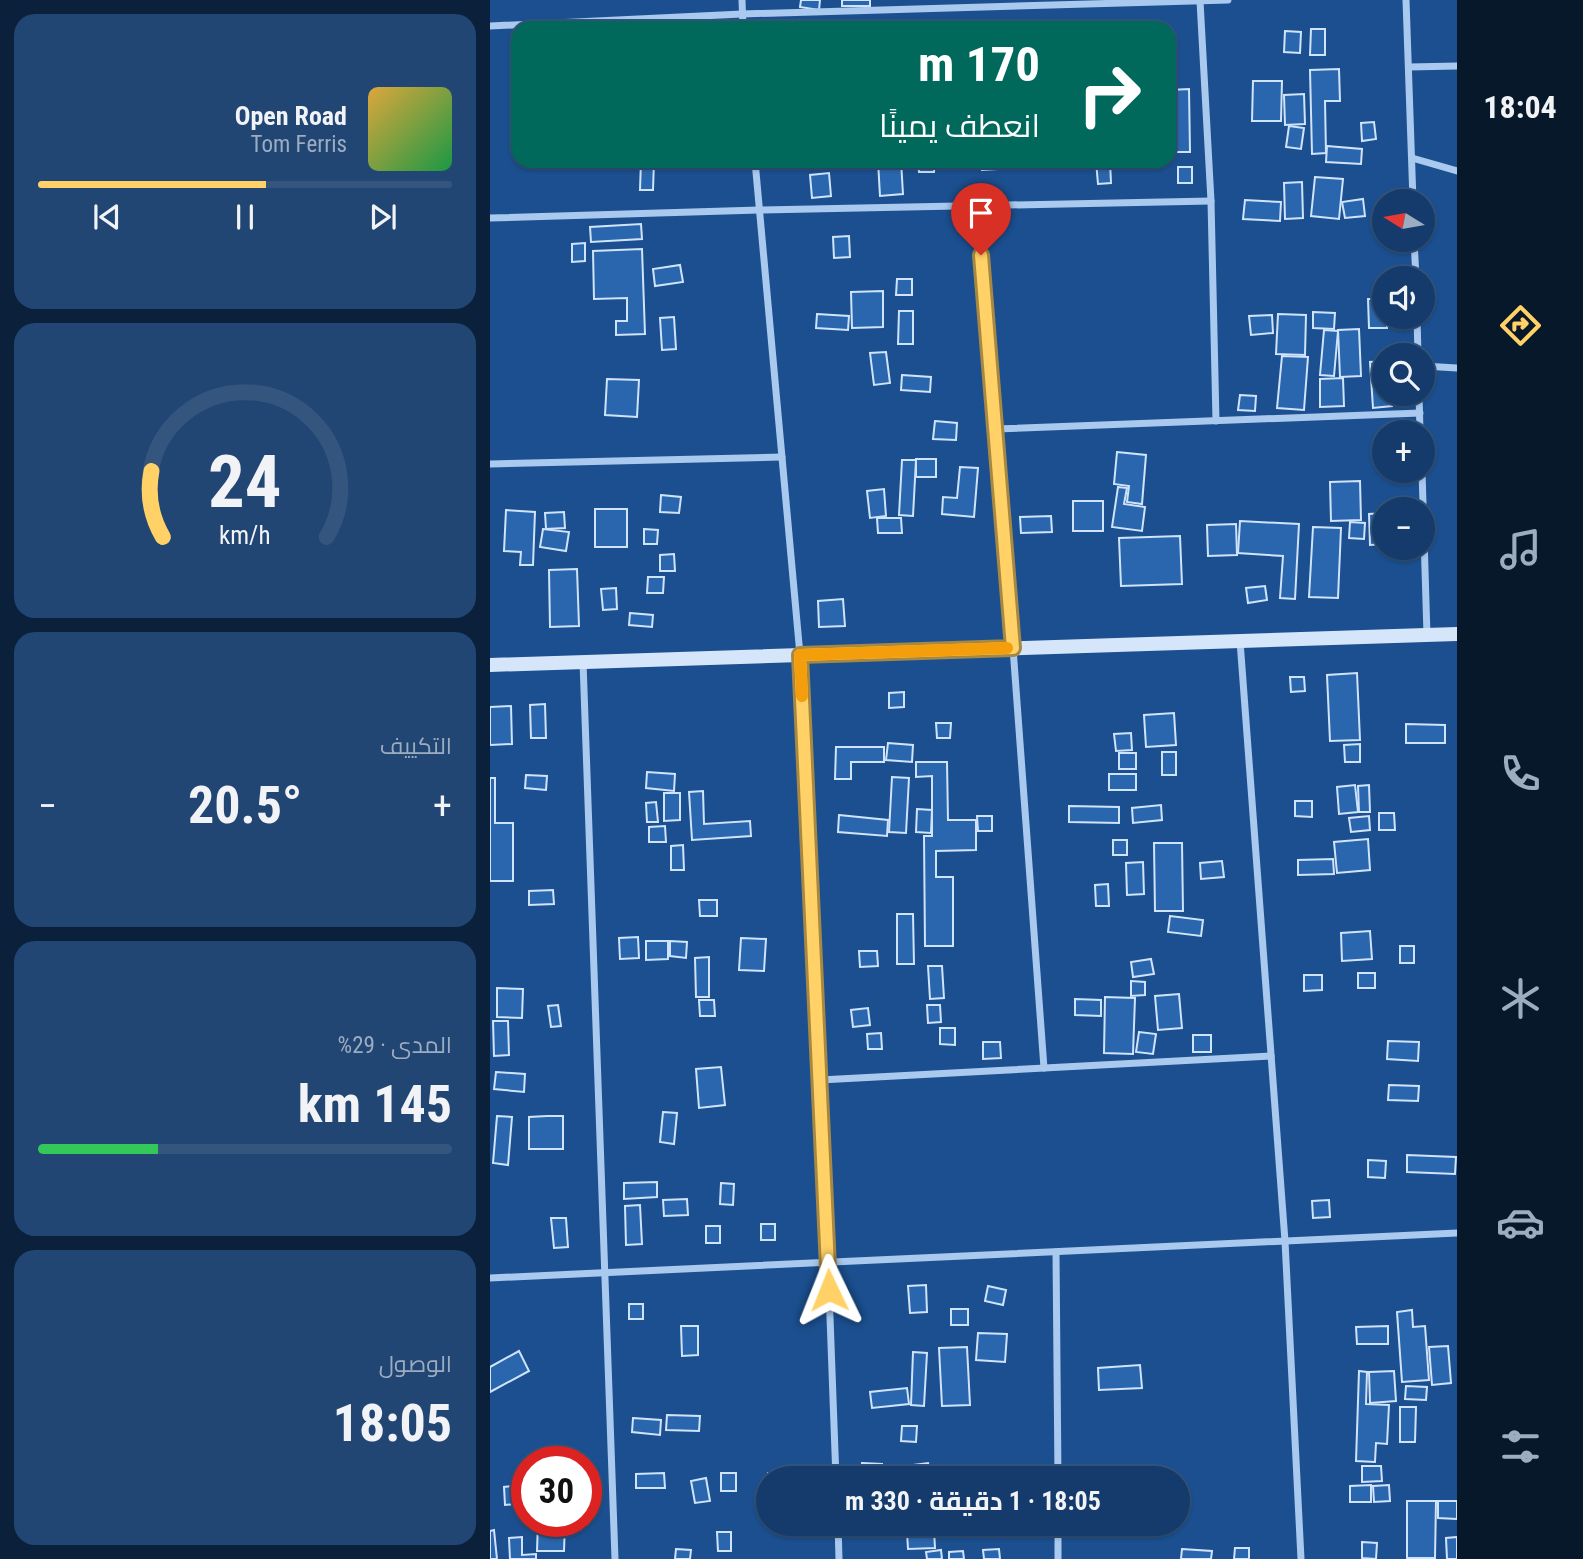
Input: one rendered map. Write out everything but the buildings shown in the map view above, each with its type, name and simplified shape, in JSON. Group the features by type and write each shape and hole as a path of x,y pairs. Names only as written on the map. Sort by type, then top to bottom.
{"street":[{"path":"742,0 742,21"},
{"path":"604,21 1228,0"},
{"path":"1406,0 1413,189"},
{"path":"1200,1 1211,201 1216,421"},
{"path":"490,26 511,25"},
{"path":"1409,67 1457,66"},
{"path":"1412,158 1457,170"},
{"path":"756,168 800,655 836,1466"},
{"path":"490,218 1211,201"},
{"path":"977,205 1044,1068"},
{"path":"1435,367 1457,368"},
{"path":"1420,406 1420,420"},
{"path":"996,429 1420,413"},
{"path":"490,464 782,457"},
{"path":"1422,483 1427,635"},
{"path":"490,665 1457,634"},
{"path":"1240,640 1284,1241 1301,1559"},
{"path":"583,662 615,1559"},
{"path":"820,1080 1271,1056"},
{"path":"490,1278 1457,1233"},
{"path":"1056,1252 1058,1466"},
{"path":"838,1536 839,1559"},
{"path":"1058,1536 1058,1559"}],"slow traffic":[{"path":"802,696 800,655 1007,648"}],"route":[{"path":"829,1290 800,655 1013,648 981,255"}]}
